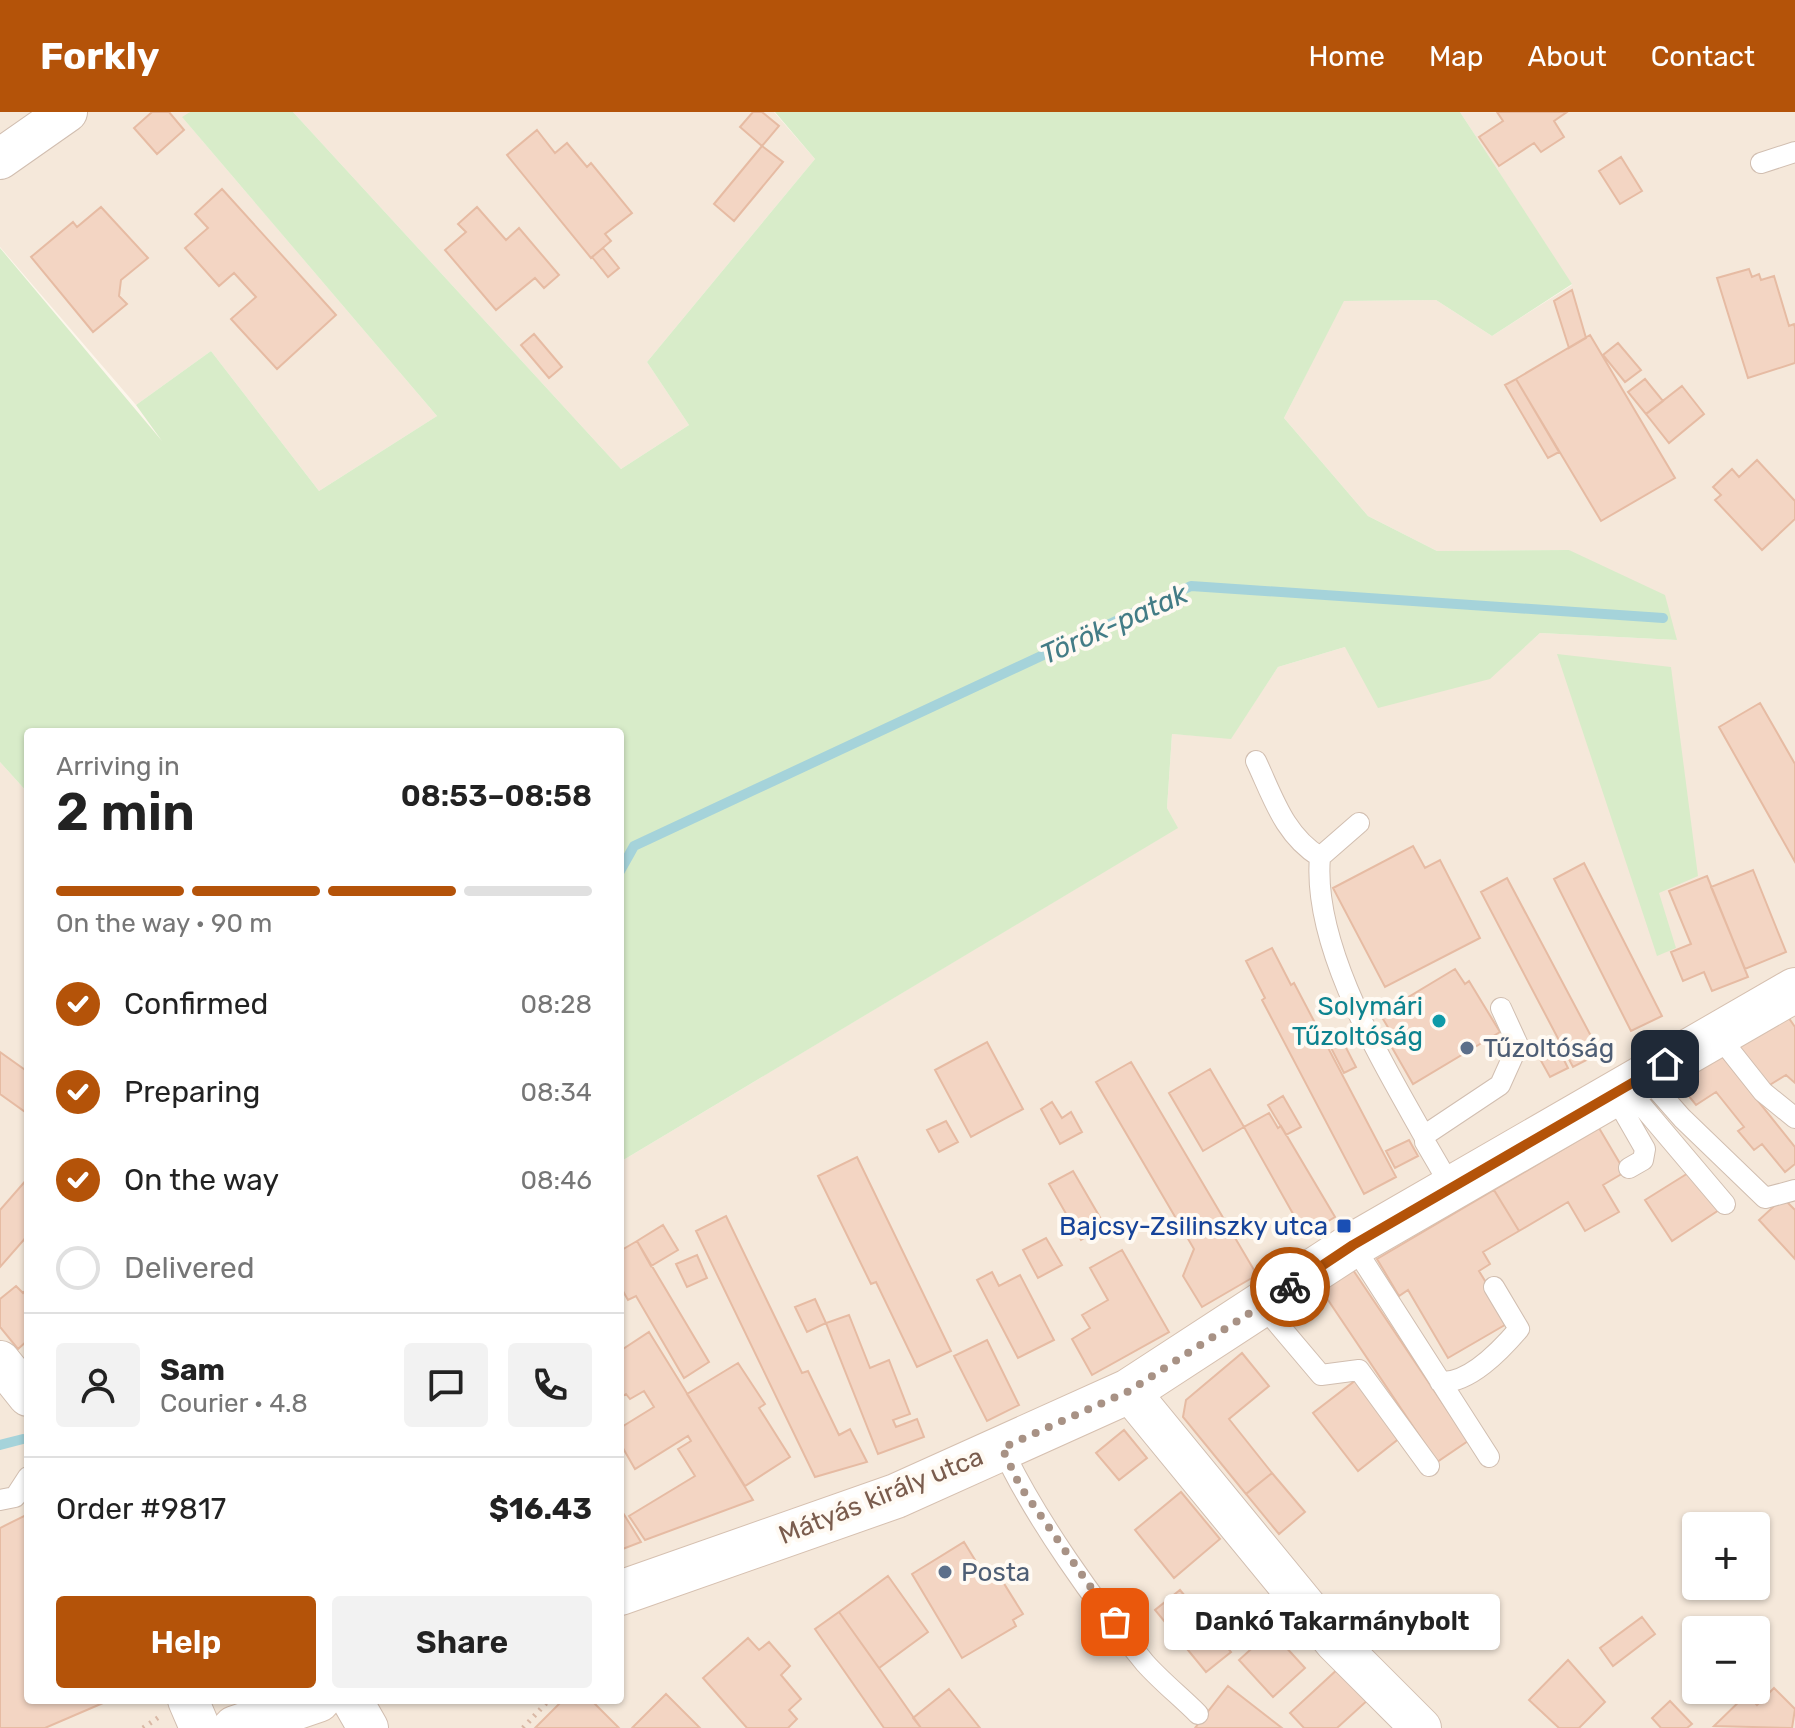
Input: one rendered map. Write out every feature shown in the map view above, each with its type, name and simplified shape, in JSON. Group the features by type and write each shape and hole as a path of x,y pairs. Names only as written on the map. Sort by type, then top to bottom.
{"main road":[{"name":"Mátyás király utca","path":"624,1592 896,1496 1129,1391 1353,1245 1795,990"},
{"path":"235,1728 306,1704"}],"street":[{"path":"0,159 67,112"},
{"path":"0,1361 24,1391"},
{"path":"1129,1391 1335,1642 1421,1728"},
{"path":"354,1704 368,1728"},
{"path":"174,1708 200,1728"}],"lane":[{"path":"1761,163 1795,152"},
{"path":"1256,761 1286,827 1302,846 1320,857"},
{"path":"1359,823 1320,857 1318,879 1324,913 1357,1017 1453,1190"},
{"path":"1425,1138 1429,1130 1488,1095 1504,1080 1518,1045 1501,1008"},
{"path":"1717,1034 1763,1092 1795,1118"},
{"path":"1629,1086 1645,1149 1643,1160 1629,1168"},
{"path":"1629,1086 1682,1118 1765,1198 1795,1190"},
{"path":"1629,1086 1725,1204"},
{"path":"1353,1245 1489,1457"},
{"path":"1440,1382 1452,1383 1499,1353 1519,1329 1494,1287"},
{"path":"1261,1304 1321,1375 1359,1370 1429,1466"},
{"path":"1002,1448 1020,1486 1146,1664 1198,1714"}],"path":[{"path":"523,1728 545,1704"},
{"path":"143,1728 174,1708"}],"shaded area":[{"path":"0,112 190,112 183,118 437,416 319,491 211,351 136,405 0,247"},
{"path":"293,112 774,112 815,159 647,362 689,425 621,469"},
{"path":"1460,112 1795,112 1795,1728 0,1728 0,762 24,789 24,1704 624,1704 624,1160 1177,828 1167,808 1172,734 1231,738 1278,667 1345,647 1489,679 1540,633 1677,640 1569,550 1437,551 1368,516 1284,418 1343,301 1436,300 1492,336 1572,285"}],"green space":[{"path":"190,112 293,112 621,469 689,425 647,362 815,159 775,112 1460,112 1572,284 1492,336 1436,300 1344,301 1284,418 1368,516 1437,551 1569,550 1665,595 1677,640 1540,633 1490,679 1378,708 1345,647 1278,667 1231,739 1172,734 1167,808 1178,828 624,1160 624,728 24,728 24,789 0,762 0,248 162,441 136,405 211,351 319,491 437,416 182,117"},
{"path":"1557,654 1671,667 1698,876 1659,893 1676,948 1657,956"}],"building":[{"path":"152,112 169,112 184,130 157,154 134,128"},
{"path":"753,112 762,112 779,126 762,146 740,127"},
{"path":"1497,112 1567,112 1554,121 1564,137 1541,152 1534,143 1499,166 1479,137 1503,121"},
{"path":"537,130 555,153 567,143 587,167 591,163 632,213 605,234 611,241 591,258 507,155"},
{"path":"762,146 783,162 734,221 714,204"},
{"path":"1621,157 1642,191 1620,204 1599,171"},
{"path":"222,189 336,315 277,369 231,319 256,297 234,273 219,286 185,248 208,228 195,214"},
{"path":"101,207 148,258 121,280 119,296 127,304 93,332 31,257 73,222 77,227"},
{"path":"477,207 506,240 519,228 559,275 544,288 535,278 496,310 445,250 466,232 458,224"},
{"path":"603,248 619,268 608,277 592,257"},
{"path":"1749,269 1752,277 1759,274 1761,280 1774,276 1789,326 1794,324 1795,328 1795,363 1748,378 1717,278"},
{"path":"1572,290 1586,338 1569,348 1554,301"},
{"path":"534,334 562,367 549,378 521,345"},
{"path":"1590,335 1675,478 1601,521 1516,379"},
{"path":"1618,343 1641,370 1625,382 1603,355"},
{"path":"1516,379 1559,452 1548,458 1505,385"},
{"path":"1645,379 1663,401 1646,414 1628,392"},
{"path":"1682,386 1704,414 1669,443 1646,414"},
{"path":"1757,460 1795,501 1795,519 1762,550 1715,500 1721,495 1713,487 1732,469 1739,477"},
{"path":"1760,703 1795,764 1795,862 1719,727"},
{"path":"1413,846 1425,868 1440,860 1480,938 1385,987 1333,888"},
{"path":"1584,863 1662,1016 1631,1031 1554,879"},
{"path":"1753,870 1786,952 1745,969 1711,887"},
{"path":"1707,876 1748,977 1712,991 1704,972 1683,981 1671,952 1691,944 1669,891"},
{"path":"1507,878 1600,1053 1573,1067 1481,892"},
{"path":"1272,948 1291,985 1294,983 1396,1177 1364,1194 1262,1000 1265,998 1246,961"},
{"name":"Solymári Tűzoltóság","path":"1455,969 1465,984 1469,981 1500,1032 1413,1084 1383,1032 1389,1029 1380,1014 1398,998 1400,1002"},
{"path":"1786,1014 1795,1027 1795,1083 1786,1075 1768,1086 1737,1044"},
{"path":"1341,1038 1356,1067 1344,1073 1329,1044"},
{"path":"987,1042 1023,1109 971,1137 935,1070"},
{"path":"1559,1050 1568,1068 1550,1077 1540,1059"},
{"path":"1718,1051 1795,1147 1795,1164 1785,1172 1762,1144 1754,1150 1738,1131 1744,1127 1716,1092 1696,1105 1675,1079"},
{"path":"0,1052 24,1069 24,1111 0,1094"},
{"path":"1131,1062 1257,1275 1202,1307 1183,1276 1194,1249 1096,1082"},
{"path":"1210,1069 1244,1127 1203,1151 1169,1093"},
{"path":"1283,1096 1301,1127 1286,1135 1268,1105"},
{"path":"1052,1102 1062,1118 1071,1112 1082,1132 1060,1144 1041,1109"},
{"path":"1269,1113 1278,1128 1281,1126 1335,1217 1305,1235 1244,1127"},
{"path":"946,1121 958,1142 939,1152 927,1130"},
{"path":"1599,1128 1625,1172 1603,1185 1619,1212 1585,1231 1568,1202 1519,1231 1494,1190"},
{"path":"1409,1140 1418,1156 1395,1168 1386,1151"},
{"path":"857,1157 951,1351 917,1367 876,1282 871,1284 818,1176"},
{"path":"1693,1170 1719,1210 1672,1241 1645,1200"},
{"path":"1073,1171 1105,1226 1081,1240 1049,1184"},
{"path":"24,1183 24,1240 0,1267 0,1210"},
{"path":"1494,1190 1519,1231 1483,1252 1490,1264 1479,1271 1510,1322 1448,1358 1408,1290 1399,1296 1377,1259"},
{"path":"1783,1198 1795,1210 1795,1259 1759,1220"},
{"path":"726,1216 802,1373 808,1371 839,1435 850,1429 867,1462 815,1477 696,1231"},
{"path":"663,1225 678,1250 651,1266 637,1241"},
{"path":"1046,1238 1062,1265 1038,1278 1023,1250"},
{"path":"637,1241 709,1362 684,1378 636,1296 628,1300 624,1293 624,1249"},
{"path":"1122,1250 1169,1332 1092,1375 1072,1339 1090,1328 1082,1315 1108,1300 1090,1268"},
{"path":"697,1255 707,1278 687,1287 676,1264"},
{"path":"1351,1267 1468,1441 1437,1462 1320,1288"},
{"path":"992,1272 999,1286 1020,1275 1054,1340 1018,1358 977,1280"},
{"path":"16,1286 24,1292 24,1344 18,1349 0,1327 0,1299"},
{"path":"815,1299 826,1323 807,1332 795,1307"},
{"path":"849,1315 870,1368 889,1360 910,1414 893,1420 896,1427 917,1419 924,1437 878,1454 826,1323"},
{"path":"649,1332 753,1500 645,1540 629,1516 695,1476 678,1449 691,1441 688,1436 635,1469 624,1450 624,1426 654,1407 644,1391 630,1399 624,1395 624,1348"},
{"path":"987,1340 1019,1405 987,1421 954,1356"},
{"path":"1242,1353 1269,1386 1229,1419 1272,1473 1246,1494 1183,1417 1186,1400"},
{"path":"738,1363 765,1404 759,1408 790,1457 745,1486 687,1394"},
{"path":"1356,1380 1401,1437 1358,1471 1313,1413"},
{"path":"1124,1430 1147,1458 1119,1480 1096,1453"},
{"path":"1272,1473 1305,1512 1279,1534 1246,1494"},
{"path":"1181,1492 1220,1539 1174,1578 1135,1530"},
{"path":"624,1514 641,1542 624,1548"},
{"path":"24,1516 24,1704 101,1704 45,1728 0,1728 0,1528"},
{"path":"964,1542 988,1581 998,1574 1023,1614 1013,1620 1016,1626 962,1658 912,1574"},
{"path":"888,1576 928,1632 879,1668 839,1612"},
{"path":"1180,1590 1231,1652 1206,1672 1155,1610"},
{"path":"839,1612 921,1728 884,1728 815,1629"},
{"path":"1642,1617 1655,1634 1613,1666 1600,1648"},
{"path":"1271,1631 1305,1668 1273,1697 1239,1660"},
{"path":"748,1638 759,1650 769,1642 790,1666 781,1675 801,1699 789,1710 797,1719 788,1728 747,1728 703,1678"},
{"path":"1568,1660 1605,1702 1579,1728 1559,1728 1529,1700"},
{"path":"1340,1667 1370,1698 1337,1728 1304,1728 1290,1713"},
{"path":"1228,1686 1282,1728 1195,1728"},
{"path":"1774,1688 1795,1709 1792,1728 1714,1726 1737,1704 1770,1704 1770,1692"},
{"path":"949,1689 980,1728 921,1728 913,1718"},
{"path":"666,1694 700,1728 632,1728"},
{"path":"1670,1701 1692,1724 1687,1728 1661,1728 1652,1718"},
{"path":"559,1704 595,1704 619,1728 535,1728"}],"waterway":[{"name":"Török-patak","path":"624,864 634,846 1191,586 1663,618"},
{"name":"Török-patak","path":"0,1445 23,1439"}],"way so far":[{"path":"1115,1622 1020,1486 1002,1448 1129,1391 1290,1287"}],"place":[{"name":"Solymári Tűzoltóság","path":"1439,1021"},
{"name":"Tűzoltóság","path":"1467,1048"},
{"name":"Bajcsy-Zsilinszky utca","path":"1344,1226"},
{"name":"Posta","path":"945,1572"},
{"name":"Dankó Takarmánybolt","path":"1115,1622"}],"route":[{"path":"1290,1287 1353,1245 1453,1190 1665,1064"}]}
